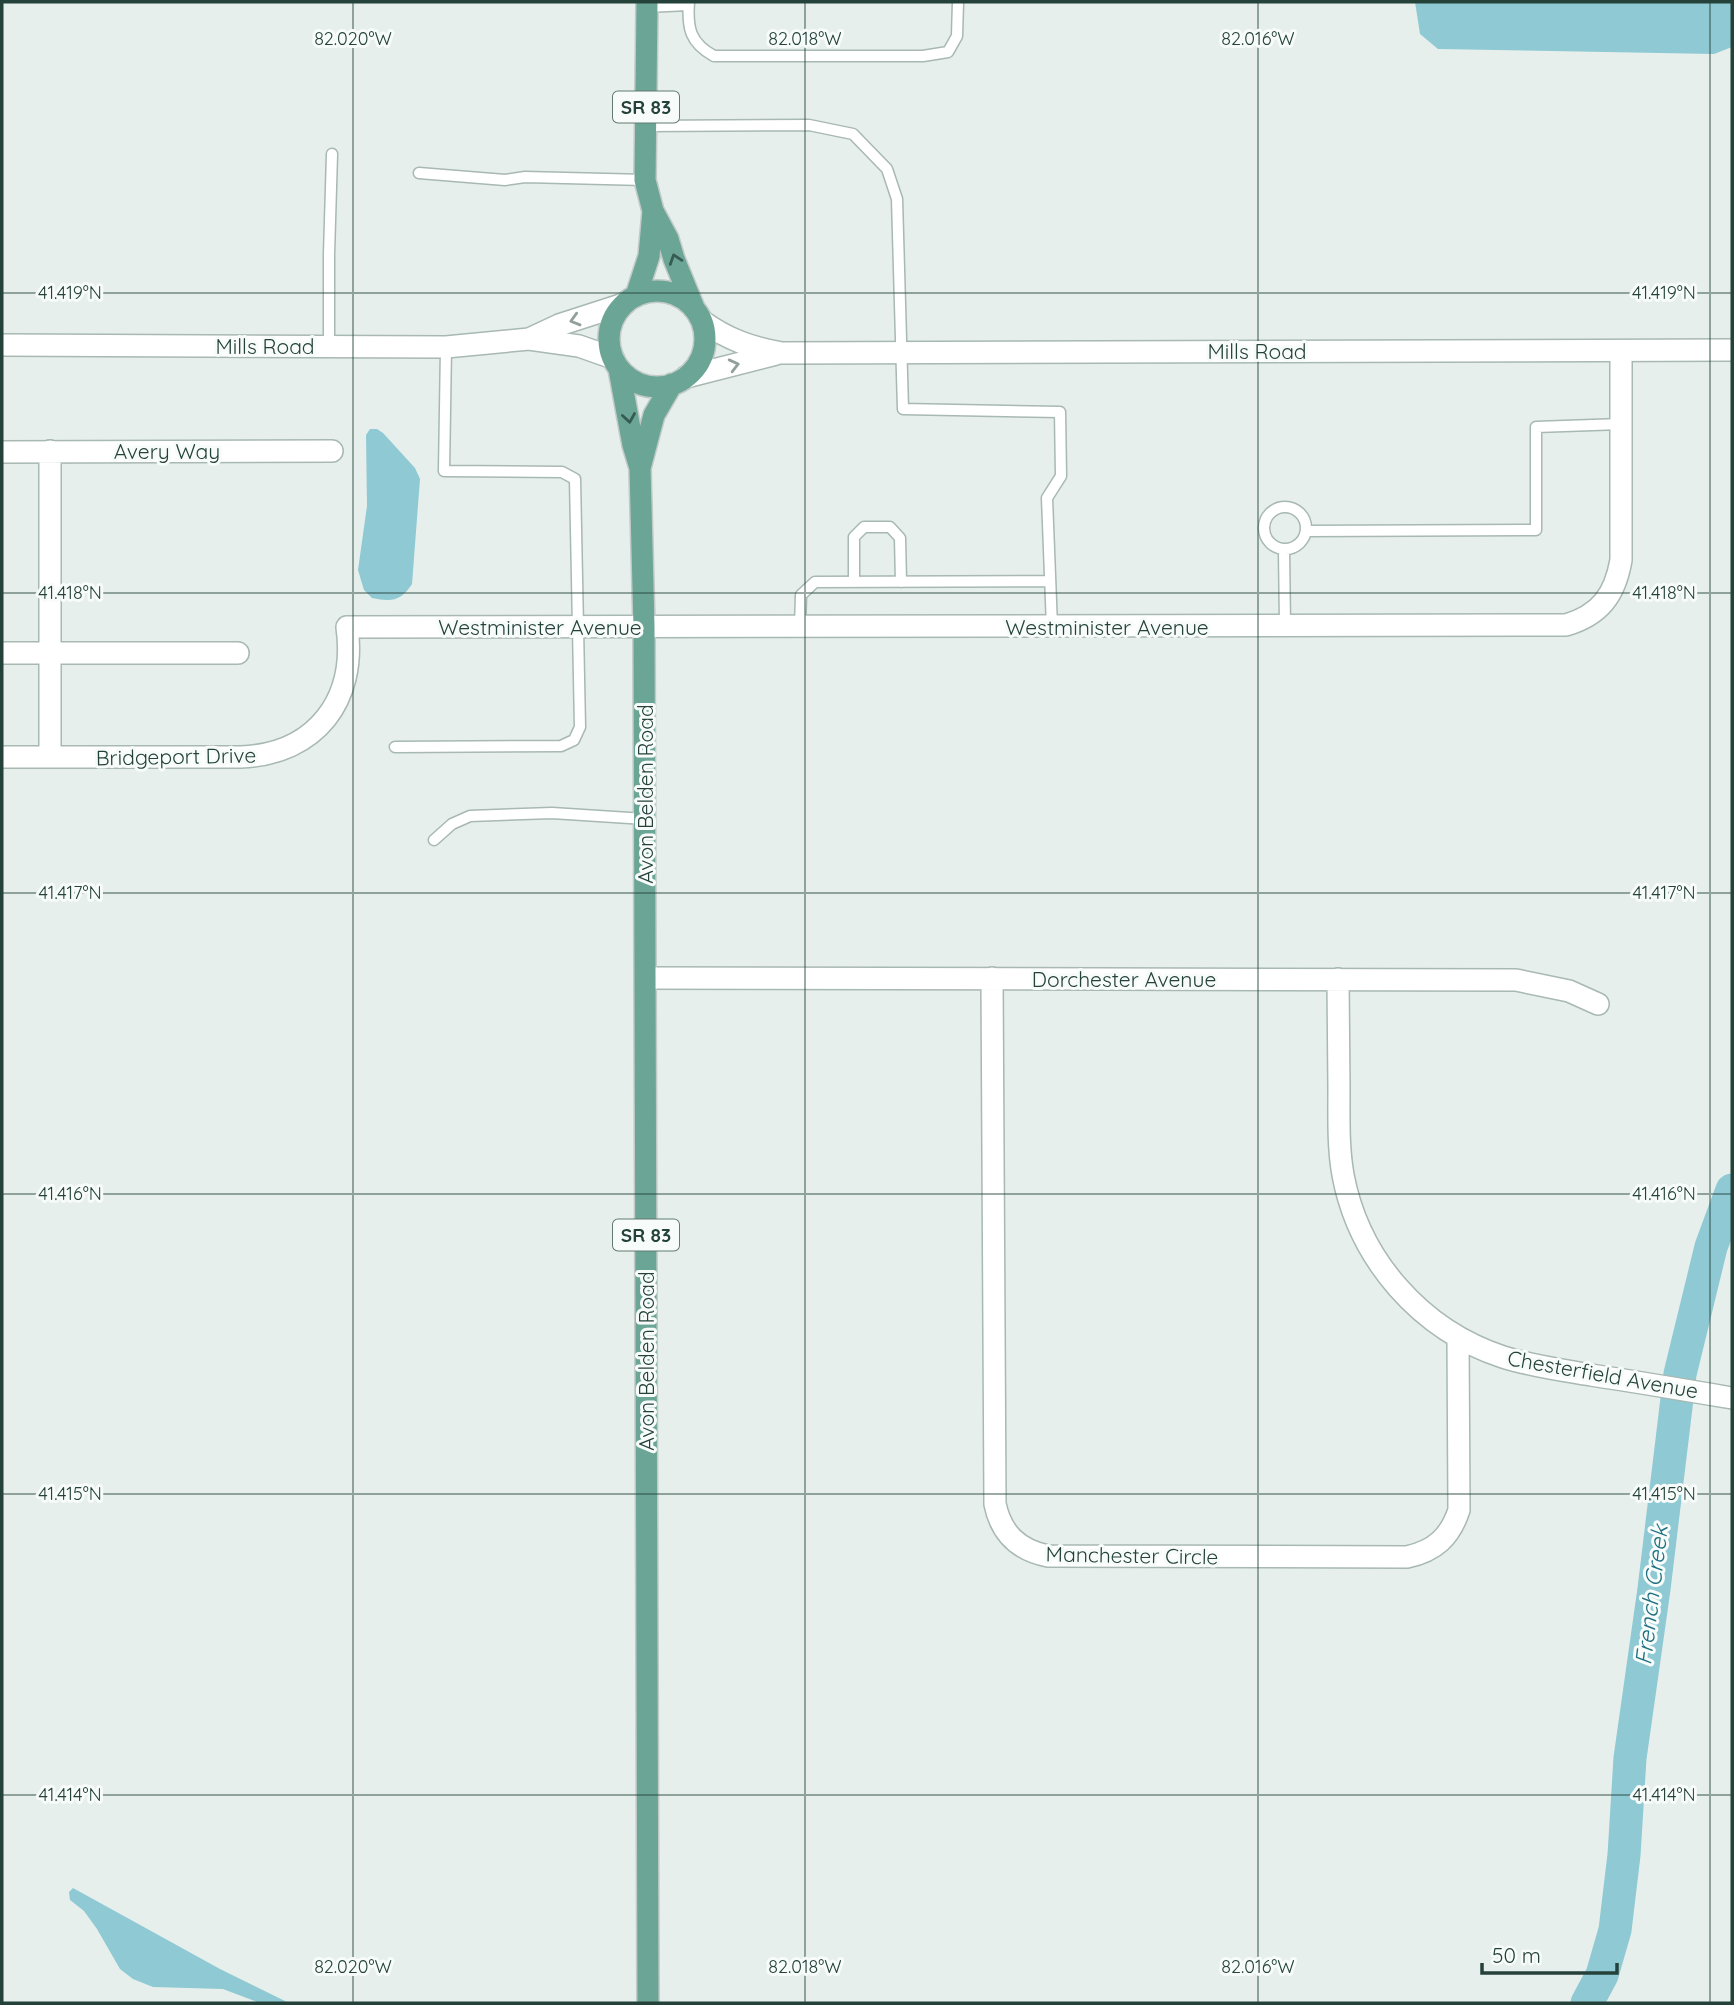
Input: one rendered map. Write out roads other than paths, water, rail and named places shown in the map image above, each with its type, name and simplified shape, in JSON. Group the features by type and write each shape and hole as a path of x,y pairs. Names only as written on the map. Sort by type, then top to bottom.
{"main road":[{"name":"SR 83","path":"647,4 645,180 653,211 668,239 698,314"},
{"name":"SR 83","path":"630,300 649,256 653,211"},
{"path":"651,291 667,291 682,297 698,314 706,336 704,352 697,366 679,381 659,387 645,385 632,379 616,363 609,344 610,330 615,316 630,300 651,291"},
{"name":"Avon Belden Road","path":"616,363 632,445 640,468"},
{"name":"Avon Belden Road","path":"648,2003 646,978 644,627 640,468 654,415 679,381"}],"street":[{"name":"Mills Road","path":"528,339 630,300"},
{"name":"Mills Road","path":"698,314 718,332 746,345 782,353 1732,350"},
{"name":"Mills Road","path":"2,345 446,347 528,339 579,346 616,363"},
{"name":"Westminister Avenue","path":"347,627 1552,626 1578,621 1595,613 1613,589 1621,560 1621,351"},
{"name":"Mills Road","path":"679,381 782,353"},
{"name":"Avery Way","path":"2,452 332,451"},
{"path":"50,452 50,757"},
{"name":"Bridgeport Drive","path":"2,757 241,757 267,755 291,747 324,721 338,700 350,658 347,627"},
{"path":"2,653 238,653"},
{"name":"Dorchester Avenue","path":"646,978 1516,980 1569,991 1598,1004"},
{"name":"Manchester Circle","path":"992,978 995,1504 1005,1532 1019,1546 1048,1556 1407,1557 1421,1554 1446,1537 1459,1510 1458,1337"},
{"name":"Chesterfield Avenue","path":"1338,979 1339,1132 1343,1174 1362,1233 1390,1280 1416,1306 1458,1337 1493,1353 1515,1360 1732,1398"}],"lane":[{"path":"647,4 688,3 691,36 700,49 714,55 923,56 948,52 957,36 958,2"},
{"path":"645,126 809,125 853,134 887,169 897,200 903,409 1060,411 1061,476 1047,498 1052,627"},
{"path":"329,347 332,154"},
{"path":"419,173 505,180 525,177 645,180"},
{"path":"395,747 561,746 574,740 580,727 575,479 562,472 444,471 446,347"},
{"path":"1306,531 1536,530 1536,427 1621,424"},
{"path":"1281,507 1295,509 1305,520 1306,531 1298,545 1284,550 1272,546 1264,535 1265,520 1268,514 1281,507"},
{"path":"854,582 854,537 864,527 890,527 900,538 901,582"},
{"path":"1284,550 1285,626"},
{"path":"800,627 801,595 815,582 1050,581"},
{"path":"434,840 452,824 470,816 552,813 645,820"}],"water":[{"path":"1415,2 1732,2 1732,47 1714,54 1438,49 1420,34"},
{"path":"370,429 383,433 415,468 420,479 412,584 404,594 391,600 372,598 364,590 358,570 367,506 366,435"},
{"path":"73,1888 220,1969 289,2003 260,2003 223,1989 153,1987 133,1979 120,1969 84,1911 70,1900 69,1892"}],"waterway":[{"name":"French Creek","path":"1587,2003 1602,1975 1615,1930 1624,1855 1630,1758 1680,1374 1711,1247 1732,1190"}]}
